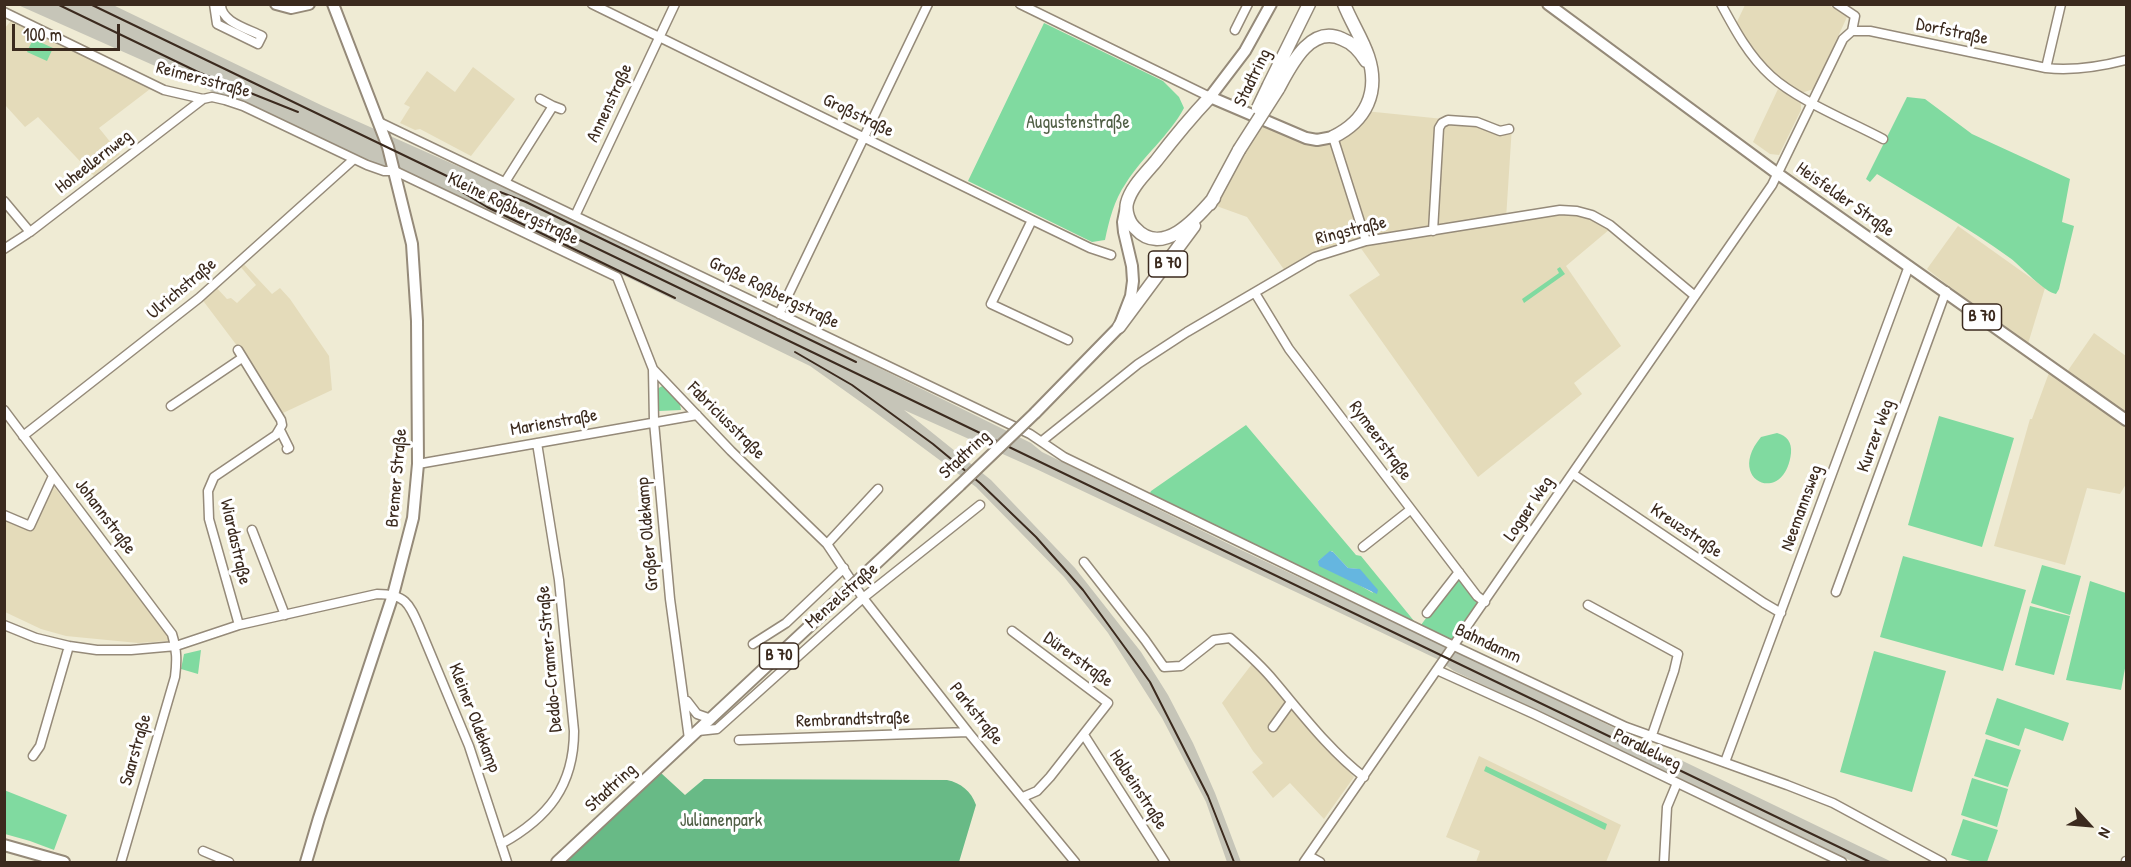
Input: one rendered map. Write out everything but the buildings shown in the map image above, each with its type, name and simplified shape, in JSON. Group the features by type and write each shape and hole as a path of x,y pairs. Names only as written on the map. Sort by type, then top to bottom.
{"highway":[{"name":"Stadtring","path":"1119,327 1153,284 1214,198 1274,87 1309,4"},
{"path":"1333,137 1353,125 1362,115 1372,92 1373,76 1369,56 1344,4"},
{"name":"B 70","path":"1274,87 1298,55 1322,36 1337,36 1354,46 1361,53 1373,76"},
{"name":"B 70","path":"1126,204 1144,175 1210,97"},
{"path":"1126,204 1131,224 1146,237 1154,239 1181,232 1214,198"}],"main road":[{"path":"276,4 291,8 309,4"},
{"name":"Bremer Straße","path":"306,862 393,595 413,518 418,464 417,321 412,244 395,171 379,122 333,4"},
{"name":"B 70","path":"1210,97 1245,51 1270,4"},
{"name":"Heisfelder Straße","path":"1548,4 1778,174 2127,420"},
{"path":"1210,97 1306,138 1317,140 1333,137"},
{"name":"B 70","path":"1119,327 1131,296 1132,280 1123,222 1126,204"},
{"name":"Stadtring","path":"557,862 1035,414 1119,327"},
{"path":"4,845 64,862"}],"street":[{"path":"214,4 217,24 258,44 262,36 225,17 221,4"},
{"name":"Großstraße","path":"592,4 1032,220 1090,248 1110,255"},
{"name":"Annenstraße","path":"575,216 675,4"},
{"path":"779,314 928,4"},
{"path":"1020,4 1210,97"},
{"path":"1235,30 1248,4"},
{"path":"1721,4 1736,32 1761,66 1790,91 1883,139"},
{"path":"1778,174 1844,39 1852,31 1855,16 1838,4"},
{"path":"2046,68 2061,4"},
{"name":"Reimersstraße","path":"4,12 154,86 203,99 225,100 243,106 354,159 384,171 395,171"},
{"name":"Dorfstraße","path":"1852,31 1870,31 2046,68 2079,69 2127,60"},
{"name":"Hoheellernweg","path":"4,249 30,232 203,99"},
{"path":"504,182 557,108 540,99"},
{"path":"1433,231 1439,128 1442,123 1448,120 1477,122 1500,131 1509,129"},
{"name":"Große Roßbergstraße","path":"379,122 1030,434"},
{"path":"1333,137 1366,242"},
{"name":"Ulrichstraße","path":"23,436 199,298 354,159"},
{"name":"Kleine Roßbergstraße","path":"395,171 617,277"},
{"name":"Logaer Weg","path":"1307,859 1749,221 1778,174"},
{"path":"4,201 30,232"},
{"name":"Ringstraße","path":"1042,441 1138,364 1187,332 1315,257 1366,242 1550,211 1577,211 1592,215 1610,225 1695,296"},
{"path":"1032,220 991,304 1068,340"},
{"name":"Neemannsweg","path":"1725,762 1909,266"},
{"name":"Fabriciusstraße","path":"617,277 653,369 827,544 861,594"},
{"name":"Kurzer Weg","path":"1836,592 1946,291"},
{"name":"Rymeerstraße","path":"1255,293 1289,349 1477,597 1485,603"},
{"path":"171,406 240,354 281,420 280,430 289,448 287,449"},
{"name":"Großer Oldekamp","path":"653,369 654,422 670,599 689,739"},
{"name":"Johannstraße","path":"5,412 172,634 176,646"},
{"name":"Marienstraße","path":"418,464 697,415"},
{"name":"Wiardastraße","path":"239,625 209,519 207,491 214,477 280,430"},
{"name":"Bahndamm","path":"1030,434 1064,457 1626,727 1833,803 1942,862"},
{"name":"Deddo-Cramer-Straße","path":"501,844 532,825 544,813 565,782 574,753 574,731 559,579 537,443"},
{"name":"Kreuzstraße","path":"1573,474 1781,613"},
{"path":"4,515 30,526 53,476"},
{"path":"827,544 879,489"},
{"name":"Menzelstraße","path":"698,731 717,729 807,649 861,594 980,504"},
{"path":"1363,547 1410,510"},
{"path":"252,530 285,615"},
{"path":"1084,562 1164,667 1181,666 1214,640 1230,638 1272,679 1348,764 1364,777"},
{"path":"753,644 786,623 844,568"},
{"path":"1427,613 1459,572"},
{"path":"4,625 36,638 69,646 108,650 176,646 239,625 377,594 393,595"},
{"name":"Parkstraße","path":"861,594 968,732 1023,797 1069,860"},
{"name":"Kleiner Oldekamp","path":"393,595 407,602 419,626 469,746 507,862"},
{"path":"1588,605 1678,654 1652,735"},
{"name":"Dürerstraße","path":"1012,631 1108,703 1037,791 1023,797"},
{"path":"33,756 40,746 69,646"},
{"name":"Saarstraße","path":"121,862 175,677 178,659 176,646"},
{"name":"Parallelweg","path":"1437,670 1842,862"},
{"path":"684,696 688,705 697,714 711,719"},
{"path":"1273,727 1291,702"},
{"name":"Rembrandtstraße","path":"739,740 968,732"},
{"name":"Holbeinstraße","path":"1084,735 1165,862"},
{"path":"1664,862 1666,814 1677,783"},
{"path":"203,851 229,862"},
{"path":"1307,859 1320,862"}],"shaded area":[{"path":"18,5 113,5 323,106 518,193 713,286 1237,548 1892,862 1853,862 1454,671 1437,659 1393,638 1034,468 904,410 991,480 1075,568 1141,652 1168,695 1215,793 1241,862 1227,862 1206,802 1162,718 1108,633 1064,577 976,487 810,366 629,278 404,174 362,158"},
{"path":"1745,5 1829,5 1847,17 1814,89 1801,93 1761,64 1735,26"},
{"path":"14,17 154,86 99,128 120,154 94,176 38,117 25,127 5,105 5,28"},
{"path":"473,67 515,99 471,156 420,129 415,130 400,123 410,107 404,104 427,71 455,92"},
{"path":"1778,89 1801,103 1801,110 1779,155 1770,154 1753,142"},
{"path":"1365,111 1512,126 1506,219 1574,213 1590,218 1610,229 1566,266 1621,346 1574,383 1582,394 1478,477 1349,295 1380,275 1355,240 1313,254 1285,271 1247,217 1211,204 1261,119 1306,138 1332,138"},
{"path":"1958,226 2045,288 2027,347 1927,269"},
{"path":"242,262 272,294 280,288 290,299 329,356 332,390 283,413 244,355 201,298 215,286 227,299 231,298 237,303 256,285 239,265"},
{"path":"2094,333 2126,356 2126,419 2123,425 2126,428 2126,484 2120,494 2087,488 2065,565 1994,546 2030,419 2032,419 2050,370 2062,379"},
{"path":"52,484 168,634 168,641 138,643 66,636 41,629 5,612 5,522 6,520 31,528"},
{"path":"1252,664 1354,777 1324,819 1290,783 1273,798 1252,772 1263,763 1222,703"},
{"path":"1479,756 1621,825 1606,862 1476,862 1480,851 1446,837"}],"green space":[{"name":"Augustenstraße","path":"1044,23 1163,81 1179,97 1184,108 1171,128 1133,173 1118,196 1105,240 1092,242 968,181"},
{"path":"33,39 53,48 47,61 27,52"},
{"path":"1907,97 1925,99 1972,134 2070,179 2062,222 2074,226 2056,294 2045,289 2010,258 1927,204 1877,174 1870,182 1866,179"},
{"path":"1560,267 1565,274 1524,303 1522,299 1559,273 1557,269"},
{"path":"664,385 680,404 681,410 659,411 657,389"},
{"path":"1939,416 2014,438 1982,547 1908,525"},
{"path":"1246,425 1356,555 1361,556 1419,627 1148,497 1151,491","holes":["1332,551 1348,568 1358,569 1373,593 1318,561"]},
{"path":"1777,433 1784,436 1791,446 1786,470 1779,479 1769,483 1760,482 1753,476 1749,466 1751,453 1761,437"},
{"path":"1903,556 2026,590 2003,671 1880,637"},
{"path":"2042,565 2081,576 2070,615 2031,603"},
{"path":"1457,576 1481,607 1453,643 1424,630 1421,625"},
{"path":"2090,581 2126,593 2126,663 2121,690 2066,680"},
{"path":"2030,606 2070,616 2054,675 2015,665"},
{"path":"201,650 198,674 181,669 184,654"},
{"path":"1874,651 1946,671 1912,792 1840,772"},
{"path":"1997,698 2069,723 2063,741 2025,728 2019,746 1985,734"},
{"path":"1986,739 2021,750 2008,787 1974,776"},
{"path":"1486,766 1607,824 1605,830 1484,771"},
{"name":"Julianenpark","path":"661,773 685,795 704,779 947,780 965,788 976,805 959,862 563,862"},
{"path":"1972,778 2008,789 1997,827 1961,815"},
{"path":"4,790 67,815 54,850 5,834"},
{"path":"1963,819 1998,830 1987,862 1974,862 1951,855"}],"water":[{"path":"1330,551 1348,568 1360,569 1378,590 1377,594 1319,566 1318,561"}],"railway":[{"path":"57,4 198,72 298,112"},
{"path":"90,4 1870,862"},
{"path":"447,183 487,207 675,298"},
{"path":"500,192 526,202 856,362"},
{"path":"795,352 852,385 933,444 980,483 1036,537 1083,590 1150,682 1208,796 1234,862"}]}
